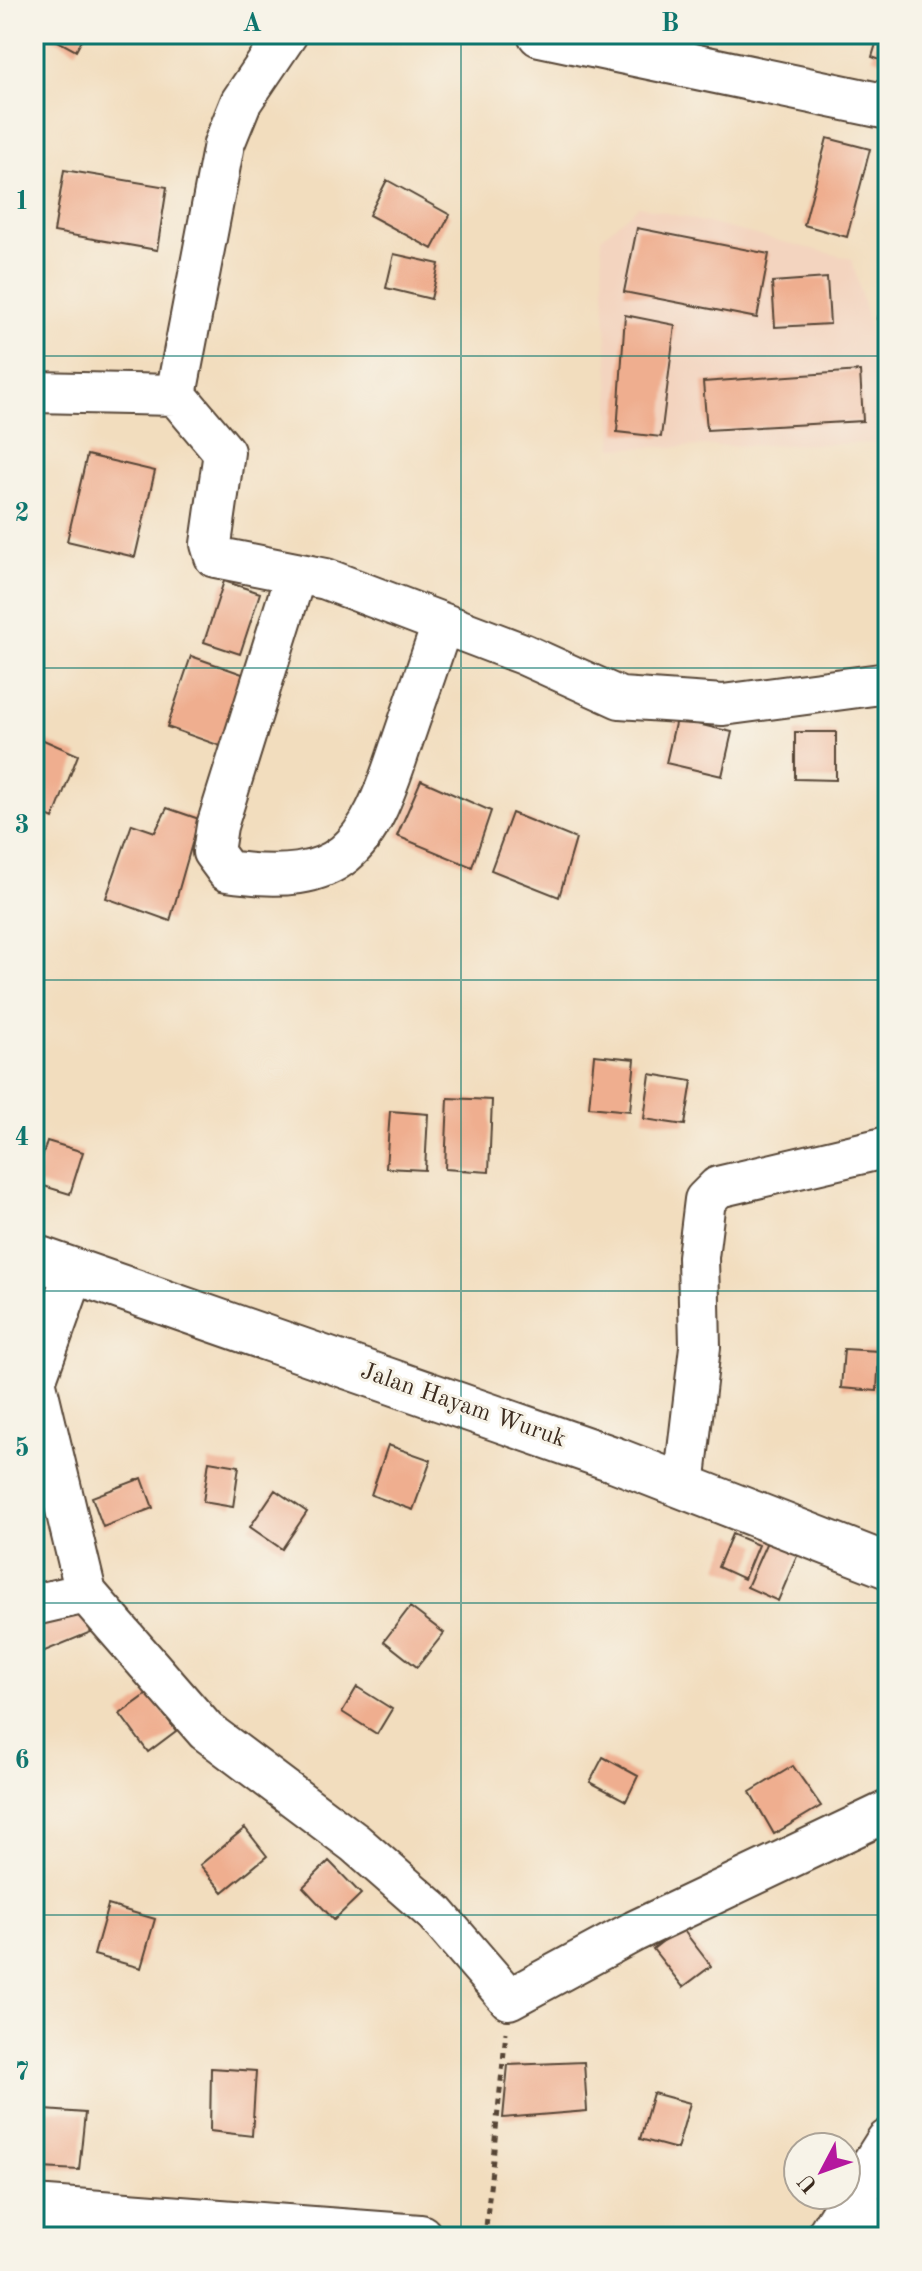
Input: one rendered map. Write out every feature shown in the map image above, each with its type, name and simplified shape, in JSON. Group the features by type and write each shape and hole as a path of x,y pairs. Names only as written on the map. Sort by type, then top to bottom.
{"street":[{"path":"176,395 224,144 241,102 287,34"},
{"path":"540,34 679,47 888,107"},
{"path":"34,392 176,395 224,452 212,554 219,561 326,579 523,654 620,698 654,703 723,705 888,683"},
{"path":"296,573 217,826 213,852 227,871 292,877 329,863 361,842 380,810 442,625"},
{"path":"684,1486 700,1347 698,1257 705,1200 718,1187 888,1147"},
{"path":"54,1264 35,1376 51,1456 86,1593 160,1683 206,1731 355,1843 435,1913 509,1999 660,1919 888,1811"},
{"name":"Jalan Hayam Wuruk","path":"54,1264 684,1486 888,1566"},
{"path":"34,1605 86,1593"},
{"path":"862,2186 888,2142"},
{"path":"34,2208 100,2225 420,2237"},
{"path":"862,2208 873,2237"},
{"path":"828,2237 846,2211"}],"path":[{"path":"485,2237 509,1999"}],"shaded area":[{"path":"639,206 852,259 868,322 882,443 613,448 601,237"}],"building":[{"path":"45,34 85,34 76,51"},
{"path":"879,34 888,34 888,63 872,57"},
{"path":"827,138 870,149 847,237 804,225"},
{"path":"64,170 167,187 157,250 54,232"},
{"path":"387,180 450,215 432,249 369,215"},
{"path":"637,228 769,254 757,318 624,292"},
{"path":"394,254 439,264 431,299 386,288"},
{"path":"827,278 830,324 775,327 772,282"},
{"path":"888,281 888,321 878,319"},
{"path":"625,315 675,325 661,437 617,432"},
{"path":"860,371 863,421 707,430 703,382"},
{"path":"87,455 155,471 135,557 67,541"},
{"path":"224,581 260,593 240,654 204,642"},
{"path":"191,656 245,675 226,748 167,727"},
{"path":"676,719 732,732 722,776 666,763"},
{"path":"795,732 836,732 836,780 795,779"},
{"path":"39,738 78,755 53,819 34,810 34,750"},
{"path":"421,780 491,811 472,867 397,836"},
{"path":"167,808 199,819 170,921 106,898 132,824 155,832"},
{"path":"512,813 576,839 559,897 491,870"},
{"path":"594,1055 635,1059 630,1111 589,1107"},
{"path":"650,1074 692,1081 685,1125 644,1119"},
{"path":"448,1098 492,1100 489,1172 445,1169"},
{"path":"390,1111 428,1114 425,1170 386,1168"},
{"path":"47,1141 83,1152 70,1194 34,1183"},
{"path":"844,1349 879,1351 877,1391 841,1388"},
{"path":"388,1445 431,1460 413,1510 371,1495"},
{"path":"209,1461 239,1466 233,1507 203,1502"},
{"path":"142,1478 153,1508 103,1527 92,1497"},
{"path":"275,1490 307,1512 282,1549 250,1527"},
{"path":"732,1534 758,1545 744,1579 718,1567"},
{"path":"769,1537 800,1549 778,1601 747,1587"},
{"path":"78,1600 91,1632 40,1653 34,1637 34,1617"},
{"path":"410,1607 444,1633 417,1667 384,1641"},
{"path":"357,1687 392,1709 377,1734 342,1712"},
{"path":"149,1693 176,1731 148,1752 120,1714"},
{"path":"603,1757 638,1776 626,1801 590,1782"},
{"path":"793,1766 821,1806 774,1834 750,1792"},
{"path":"245,1828 267,1856 223,1892 200,1865"},
{"path":"329,1861 361,1894 334,1920 303,1887"},
{"path":"108,1905 155,1919 141,1968 94,1955"},
{"path":"681,1927 711,1966 683,1987 653,1949"},
{"path":"584,2062 587,2111 503,2118 508,2065"},
{"path":"211,2068 256,2071 252,2136 210,2131"},
{"path":"653,2093 690,2103 677,2149 640,2139"},
{"path":"45,2110 85,2113 79,2170 41,2168"}]}
